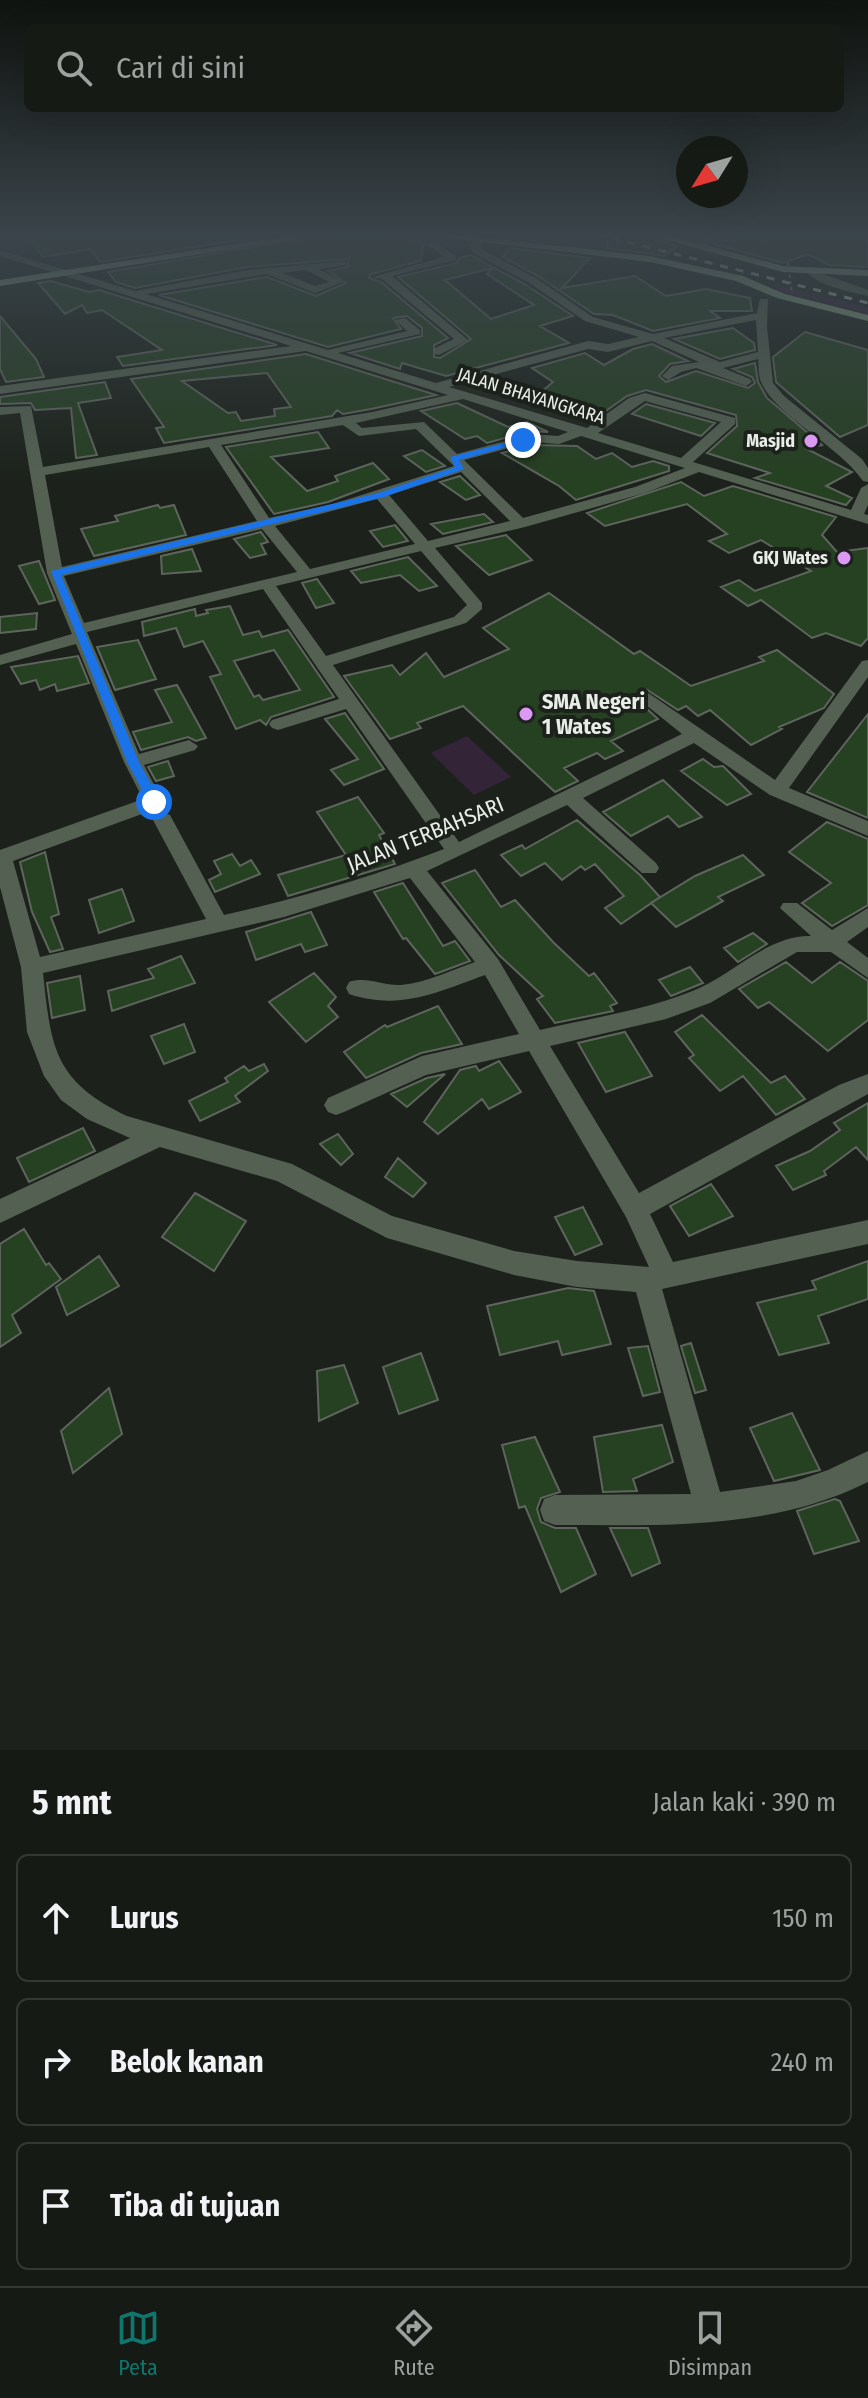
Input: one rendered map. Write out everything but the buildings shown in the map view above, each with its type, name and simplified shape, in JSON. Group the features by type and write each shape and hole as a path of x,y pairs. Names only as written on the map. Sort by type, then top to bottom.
{"main road":[{"path":"818,316 868,329"}],"street":[{"name":"JALAN BHAYANGKARA","path":"211,316 862,518"},
{"path":"431,316 462,340 439,351"},
{"path":"585,316 612,328 652,337 746,382"},
{"path":"439,386 588,345 608,348 732,319 762,316 767,383 772,391 840,446 864,469 868,478"},
{"path":"329,352 416,332 401,320"},
{"path":"0,390 311,346"},
{"path":"668,376 685,363 713,367 764,354"},
{"path":"37,472 345,420 465,395"},
{"path":"55,573 381,495 457,463 531,438 559,440 585,432 633,401 645,397 730,421 685,462"},
{"path":"0,411 26,409 55,573 133,762 218,923"},
{"path":"345,420 359,432 419,425 457,463 496,494 520,524"},
{"path":"212,442 265,523 307,575"},
{"path":"0,660 79,633 604,501 701,467"},
{"path":"862,518 868,488"},
{"path":"322,663 471,613 476,606 381,495"},
{"path":"267,584 456,852"},
{"path":"777,790 868,665"},
{"path":"647,697 695,735 777,790 868,829"},
{"path":"278,724 348,702"},
{"name":"JALAN TERBAHSARI","path":"32,967 284,909 414,869 456,852 695,735"},
{"path":"133,762 189,746"},
{"path":"570,797 649,868"},
{"path":"159,810 1,858 32,967 38,1032 56,1076 69,1093 95,1112 158,1136 283,1172 387,1226 514,1263 656,1277 868,1232"},
{"path":"414,869 490,965 635,1209 656,1277 710,1509"},
{"path":"790,908 868,970"},
{"path":"336,1105 422,1066 666,1010 715,991 794,944 823,947 868,916"},
{"path":"357,988 396,994 412,992 490,965"},
{"path":"635,1209 836,1098 868,1084"},
{"path":"0,1211 158,1136"},
{"path":"555,1510 710,1509 762,1502 847,1479 868,1466"}],"shaded area":[{"path":"467,736 511,777 474,795 431,753"}],"place":[{"name":"Masjid","path":"811,441"},
{"name":"GKJ Wates","path":"844,558"},
{"name":"SMA Negeri 1 Wates","path":"526,714"}],"route":[{"path":"154,802 133,762 55,573 381,495 461,468 453,459 523,440"}]}
